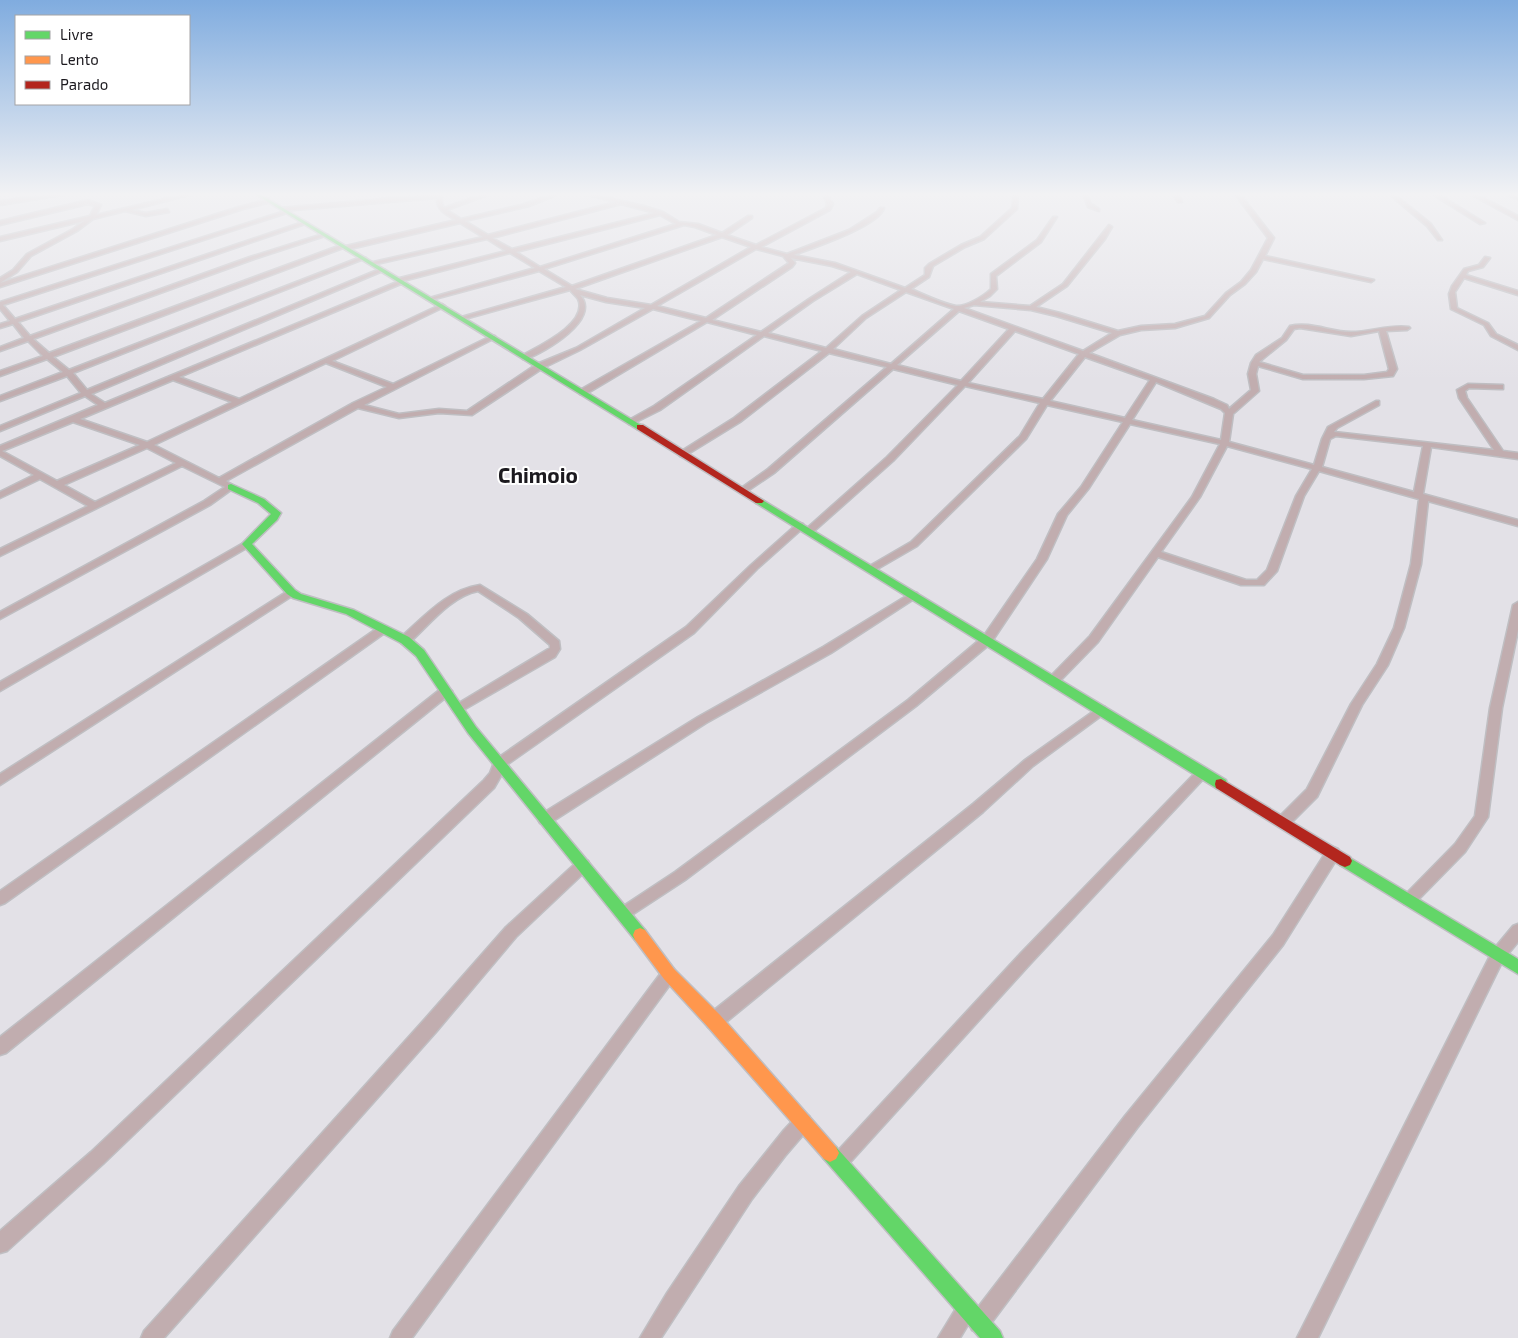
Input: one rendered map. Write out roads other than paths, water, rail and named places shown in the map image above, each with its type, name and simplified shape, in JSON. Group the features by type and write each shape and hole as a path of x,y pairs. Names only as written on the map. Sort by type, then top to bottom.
{"street":[{"path":"0,281 15,271 28,256"},
{"path":"0,286 91,256"},
{"path":"105,406 86,392 68,372 34,345 0,305 147,256"},
{"path":"0,326 205,256"},
{"path":"0,349 257,256"},
{"path":"0,374 319,256"},
{"path":"361,256 1518,967"},
{"path":"0,399 367,260 386,256"},
{"path":"0,429 86,392 335,299 494,256"},
{"path":"519,256 573,289 606,300 653,307 964,384 1225,444 1518,523"},
{"path":"430,299 581,256"},
{"path":"461,318 573,289 662,256"},
{"path":"356,405 399,416 439,411 470,413 540,366 578,349 740,256"},
{"path":"583,392 707,320 790,266 792,264 786,256"},
{"path":"789,256 834,264 906,289 1154,379 1211,401 1230,412"},
{"path":"684,454 737,420 828,350 864,318 927,276 930,273 928,268 945,256"},
{"path":"743,491 771,471 959,308 973,303 994,289 992,275 1018,256"},
{"path":"1031,308 1053,295 1065,285 1088,256"},
{"path":"872,569 914,544 936,524 1022,437 1044,403 1083,354 1118,333 1141,328 1176,326 1207,317 1228,294 1254,272 1260,257 1370,280"},
{"path":"1487,258 1480,266 1466,270 1464,276 1456,284 1452,292 1454,310 1486,324 1493,335 1518,348"},
{"path":"0,449 172,377 335,299 382,270"},
{"path":"632,422 664,404 762,334 856,272"},
{"path":"1464,276 1518,293"},
{"path":"526,357 567,332 578,321 584,312 584,304 573,289"},
{"path":"584,304 606,300"},
{"path":"973,303 1031,308 1058,314 1118,333"},
{"path":"58,484 148,445 442,306"},
{"path":"1052,681 1094,639 1157,554 1196,497 1225,444 1230,412 1255,391 1252,374 1259,357 1284,339 1292,327 1296,326 1352,334 1382,329 1407,328"},
{"path":"0,1244 97,1158 482,791 496,774 499,763 690,630 754,567 805,529 888,462 964,384 1014,328"},
{"path":"1255,363 1303,377 1364,377 1390,374 1393,369 1382,329"},
{"path":"220,481 391,386 493,337"},
{"path":"326,361 391,386"},
{"path":"172,377 240,402"},
{"path":"624,914 680,876 912,702 987,640 1042,559 1062,514 1085,488 1154,379"},
{"path":"1500,387 1468,386 1461,390 1462,398 1500,453"},
{"path":"1157,554 1245,583 1260,583 1272,571 1300,496 1317,468 1331,428 1376,402"},
{"path":"0,687 247,544 274,518 276,513 273,509 254,498 148,445 73,419"},
{"path":"1329,435 1336,434 1518,456"},
{"path":"1283,822 1312,793 1357,704 1382,665 1400,628 1416,564 1427,445"},
{"path":"0,453 94,506"},
{"path":"0,553 182,463"},
{"path":"0,495 41,475"},
{"path":"0,616 207,503 231,487"},
{"path":"247,544 291,592 312,602 350,612 405,640 420,653 458,709 499,763 624,914 669,974 714,1021 993,1338"},
{"path":"405,640 442,607 472,588 480,588 523,616 555,644 555,649 551,654 458,709"},
{"path":"0,780 291,592"},
{"path":"545,819 702,720 827,650 914,595"},
{"path":"1409,900 1460,848 1481,816 1496,708 1518,605"},
{"path":"0,899 382,629"},
{"path":"0,1047 446,691"},
{"path":"714,1021 978,808 1029,763 1101,710"},
{"path":"839,1162 1026,958 1202,772"},
{"path":"948,1338 973,1316 1278,940 1332,853"},
{"path":"151,1338 430,1026 511,932 583,866"},
{"path":"1308,1338 1498,955 1518,931"},
{"path":"400,1338 669,974"},
{"path":"650,1338 755,1179 775,1151 803,1122"}],"district":[{"name":"Chimoio","path":"538,476"}]}
